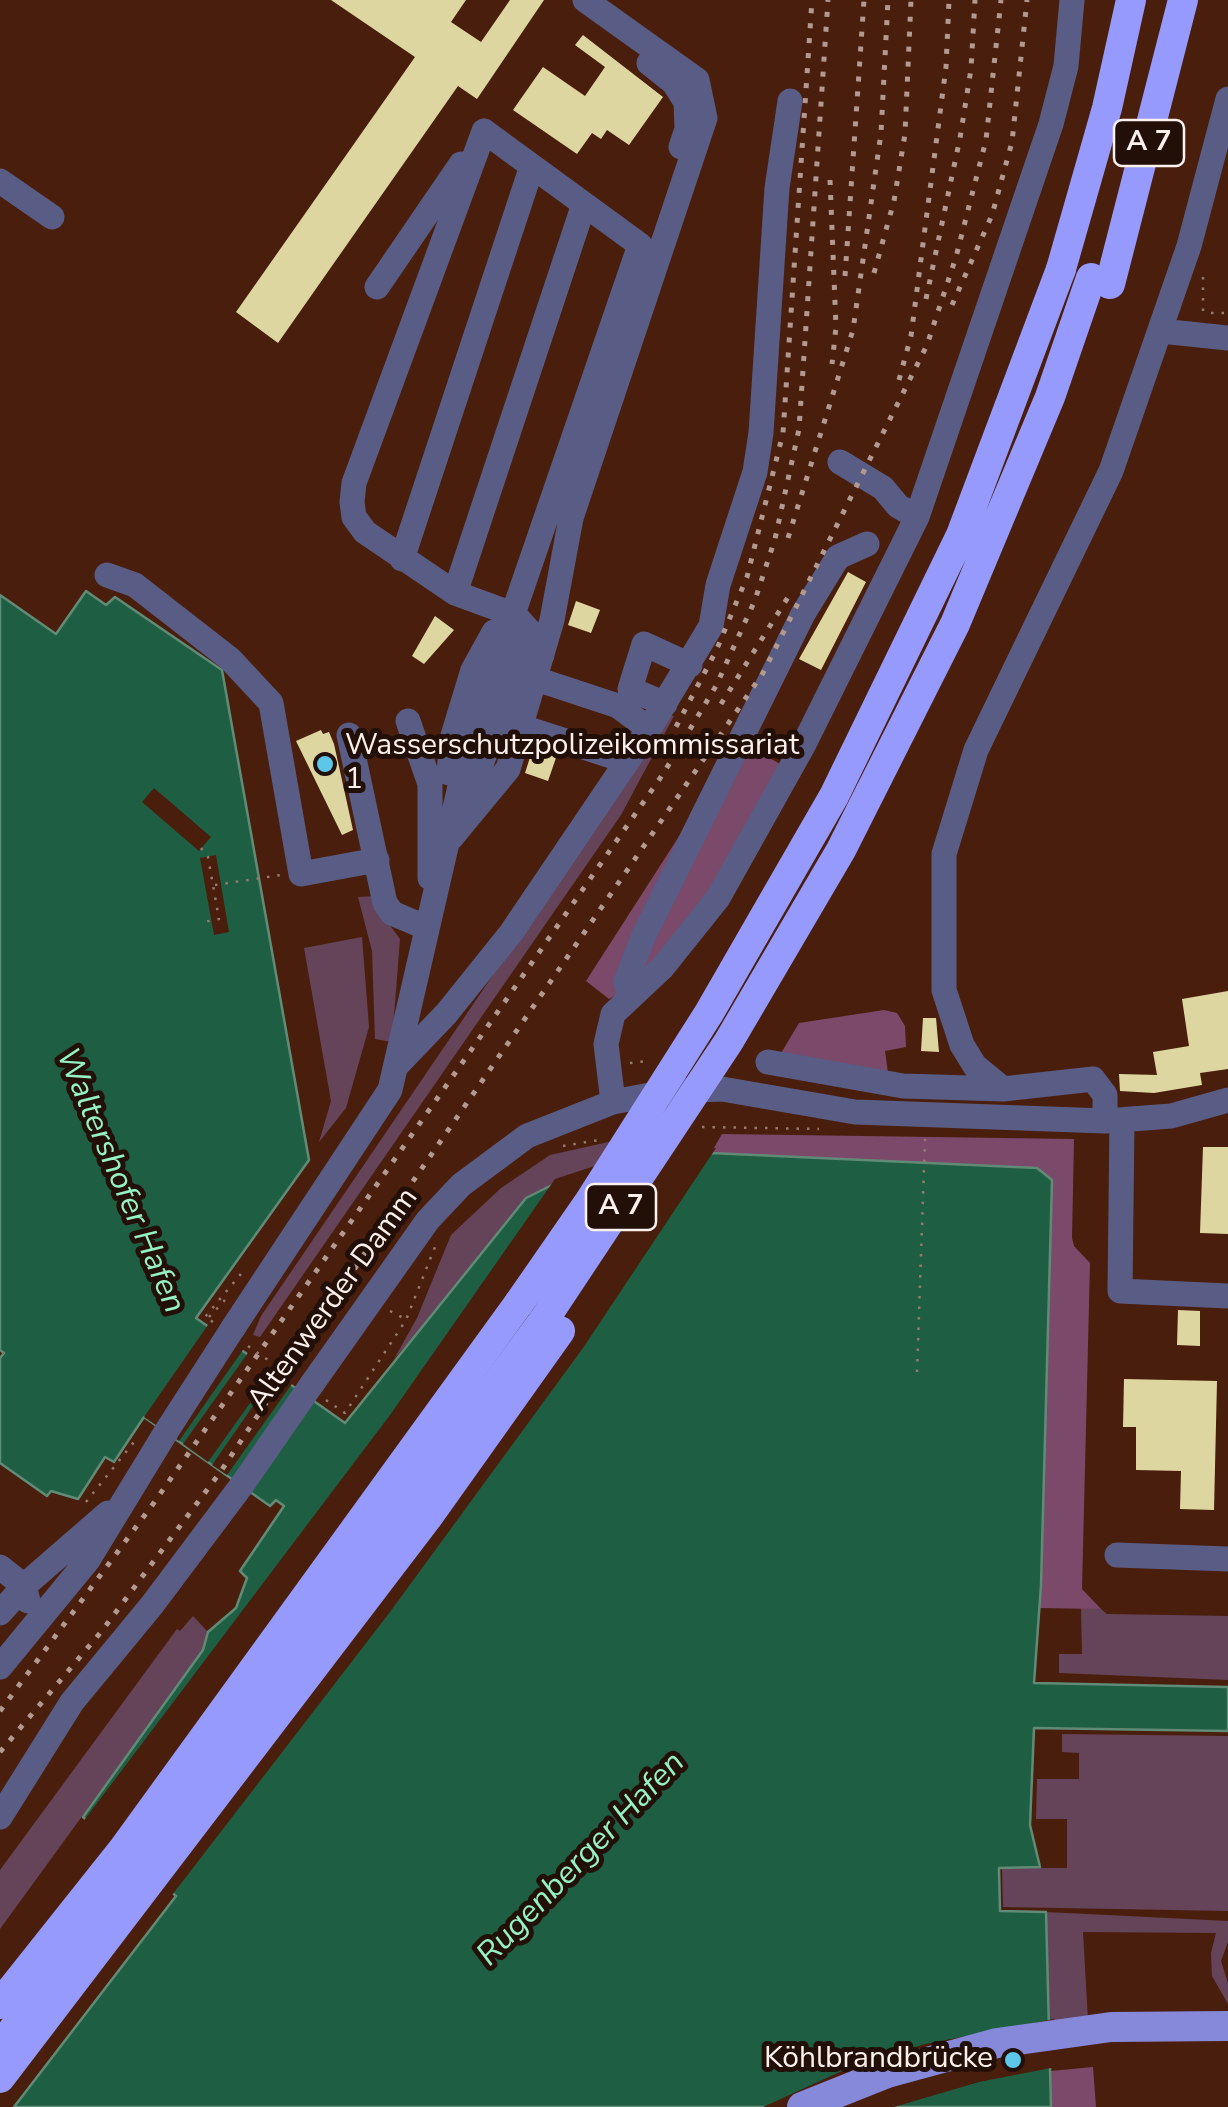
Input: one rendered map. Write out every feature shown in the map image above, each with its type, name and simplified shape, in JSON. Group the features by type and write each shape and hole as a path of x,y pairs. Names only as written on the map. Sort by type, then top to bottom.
{"highway":[{"name":"A 7","path":"0,2004 124,1848 563,1240 709,1013 825,813 953,552 1024,376 1080,206 1131,0"},
{"name":"A 7","path":"0,2047 192,1797 544,1320 678,1122 804,916 955,624 1044,413 1110,214 1162,0"},
{"name":"A 7","path":"0,2078 427,1518 549,1347 660,1184 824,918 930,721 1024,516 1110,284 1140,181 1183,0"}],"main road":[{"path":"802,2107 905,2067 997,2043 1111,2027 1228,2026"},
{"path":"852,2107 928,2080 1030,2056 1135,2044 1228,2045"}],"street":[{"path":"452,838 508,769 522,727 571,518 668,205 687,129 686,102 674,83 592,21 577,0"},
{"path":"585,0 697,80 705,118 668,205"},
{"path":"613,1102 608,1025 630,996 662,968 718,898 803,746 916,517 1051,124 1066,66 1072,0"},
{"path":"1004,1089 975,1066 962,1045 944,990 944,854 976,750 1110,471 1188,246 1228,99"},
{"path":"399,1063 446,1014 511,932 639,745 711,626 718,585 755,472 769,351 777,188 790,101"},
{"path":"484,131 354,483 354,517 365,532 455,592 515,615 539,642 536,676"},
{"path":"6,1660 19,1602 123,1500 231,1325 382,1108 399,1063 427,928 452,838 514,675 519,650 515,615 640,245 484,131"},
{"path":"377,288 484,131"},
{"path":"402,559 532,166"},
{"path":"0,182 52,217"},
{"path":"455,592 584,204"},
{"path":"1161,331 1228,338"},
{"path":"840,462 883,488 898,506 916,517"},
{"path":"630,996 626,981 644,934 804,614 838,557 867,544"},
{"path":"106,575 135,585 230,659 272,703 301,874 377,860"},
{"path":"452,838 452,739 473,670 492,634 515,615"},
{"path":"665,704 630,689 644,644 690,665"},
{"path":"536,676 618,706 639,745"},
{"path":"408,721 427,772 432,805 427,928"},
{"path":"522,727 639,745"},
{"path":"349,735 388,909 427,928"},
{"path":"768,1062 902,1086 1004,1089 1093,1079 1101,1084 1113,1121 1120,1290 1228,1296"},
{"name":"Altenwerder Damm","path":"2,1813 72,1702 242,1486 308,1386 428,1220 460,1186 527,1136 613,1102 658,1093 722,1088 856,1112 1113,1121 1171,1116 1228,1100"},
{"path":"1117,1555 1228,1559"},
{"path":"0,1568 19,1602"}],"path":[{"path":"1188,246 1202,249 1203,313 1228,313"},
{"path":"202,848 219,919 204,922"},
{"path":"213,886 292,874"},
{"path":"917,1372 925,1132"},
{"path":"208,1319 231,1325 344,1413 406,1320 436,1240"},
{"path":"208,1319 225,1290 252,1261"},
{"path":"208,1319 222,1298 231,1325"},
{"path":"383,1306 406,1320"},
{"path":"85,1504 139,1435"}],"shaded area":[{"path":"670,715 674,716 621,815 260,1337 253,1335 261,1316"},
{"path":"751,747 780,764 709,901 651,975 609,999 586,981 685,827"},
{"path":"376,896 381,913 400,939 392,1042 375,1039 372,951 358,897"},
{"path":"362,937 369,1027 346,1108 319,1142 331,1101 304,948"},
{"path":"884,1010 897,1013 905,1026 906,1047 885,1051 888,1073 780,1055 799,1023"},
{"path":"669,1134 526,1198 466,1277 394,1359 417,1318 451,1235 501,1188 550,1155 640,1135"},
{"path":"722,1134 1074,1139 1072,1238 1074,1246 1090,1263 1082,1589 1101,1609 1040,1608 1052,1180 1037,1168 711,1153"},
{"path":"1081,1608 1101,1609 1107,1614 1228,1616 1228,1680 1059,1673 1059,1654 1082,1654"},
{"path":"193,1616 208,1632 203,1650 0,1929 0,1870 177,1629 180,1631"},
{"path":"1062,1734 1228,1736 1228,1911 1003,1907 1002,1868 1067,1868 1067,1819 1036,1819 1037,1779 1079,1779 1079,1753 1062,1752"},
{"path":"1046,1912 1228,1921 1228,1942 1221,1961 1228,1983 1228,2004 1212,1976 1211,1953 1216,1933 1083,1932 1088,2020 1050,2024"},
{"path":"1093,2067 1096,2107 1051,2107 1051,2071"}],"water":[{"path":"86,591 106,605 115,597 222,670 309,1160 196,1318 345,1423 526,1198 550,1186 711,1153 1037,1168 1052,1180 1041,1585 1034,1683 1228,1687 1228,1731 1034,1728 1030,1825 1040,1867 999,1868 1000,1911 1046,1912 1051,2107 14,2107 176,1896 83,1817 203,1650 208,1632 236,1608 247,1578 240,1571 284,1506 276,1500 270,1506 144,1417 114,1462 105,1457 78,1499 51,1491 47,1496 0,1463 0,1358 4,1353 0,1350 0,595 56,634"}],"pier":[{"path":"154,788 211,837 199,851 142,802"},
{"path":"216,855 229,932 214,935 200,858"},
{"path":"716,1148 583,1348 390,1612 9,2107 169,1896 129,1862 656,1152"},
{"path":"619,1158 534,1310 128,1861 82,1823 390,1415 555,1179"},
{"path":"210,1322 245,1347 179,1441 144,1417"},
{"path":"250,1350 275,1368 208,1462 183,1444"},
{"path":"278,1370 294,1381 227,1475 212,1465"},
{"path":"1054,2019 1056,2067 979,2082 894,2107 763,2107 857,2064 925,2044"}],"building":[{"path":"331,0 466,0 451,22 481,42 510,0 544,0 477,99 458,86 278,343 236,312 415,57"},
{"path":"583,35 663,97 629,145 607,130 601,139 592,133 577,154 513,110 543,67 585,96 605,67 575,45"},
{"path":"848,572 866,582 821,670 799,659"},
{"path":"576,601 600,610 591,633 568,625"},
{"path":"435,616 454,630 424,664 412,656"},
{"name":"Wasserschutzpolizeikommissariat 1","path":"321,730 323,734 329,732 334,744 353,830 342,835 296,741"},
{"path":"533,748 557,755 548,781 525,773"},
{"path":"1228,991 1228,1069 1200,1073 1202,1085 1154,1093 1120,1091 1119,1074 1157,1075 1153,1052 1189,1046 1182,999"},
{"path":"923,1018 936,1018 939,1052 921,1051"},
{"path":"1203,1147 1228,1147 1228,1234 1200,1233"},
{"path":"1178,1310 1200,1311 1200,1346 1177,1345"},
{"path":"1124,1379 1217,1381 1214,1510 1180,1509 1181,1471 1136,1470 1136,1427 1123,1427"}],"railway":[{"path":"669,740 716,651 747,577 783,433 812,0"},
{"path":"0,1711 153,1504 474,1046 663,774 716,686 755,600 775,539 799,429 828,0"},
{"path":"845,276 864,0"},
{"path":"788,538 853,330 881,133 888,0"},
{"path":"874,273 894,201 905,134 911,0"},
{"path":"899,380 911,336 946,67 949,0"},
{"path":"926,299 960,138 971,69 975,0"},
{"path":"0,1752 101,1632 221,1471 398,1203 763,673 927,345 956,257 986,140 1001,0"},
{"path":"952,305 992,215 1012,142 1027,0"},
{"path":"830,180 836,327 832,364"},
{"path":"721,704 790,594"}],"place":[{"name":"Wasserschutzpolizeikommissariat 1","path":"325,764"},
{"name":"Köhlbrandbrücke","path":"1013,2060"}],"water label":[{"name":"Waltershofer Hafen","path":"119,1181"},
{"name":"Rugenberger Hafen","path":"582,1860"}]}
